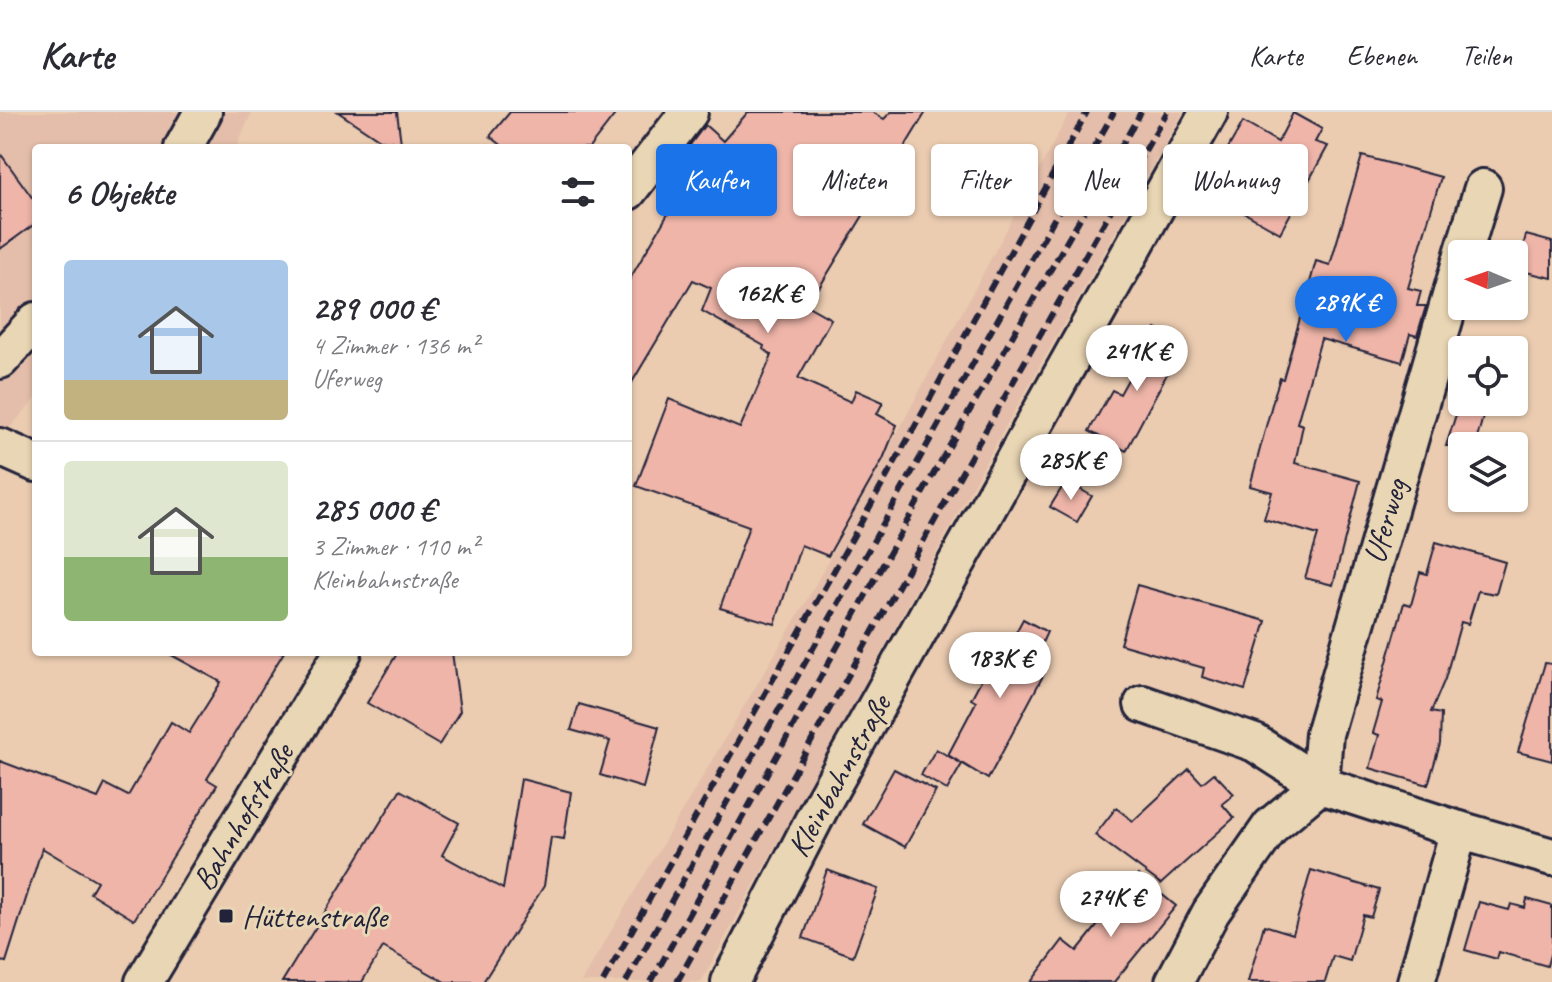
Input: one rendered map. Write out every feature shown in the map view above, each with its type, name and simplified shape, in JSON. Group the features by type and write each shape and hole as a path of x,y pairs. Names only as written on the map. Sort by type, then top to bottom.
{"street":[{"path":"185,144 203,112"},
{"path":"632,186 689,112"},
{"name":"Kleinbahnstraße","path":"730,982 824,800 1209,112"},
{"name":"Uferweg","path":"1468,240 1483,188"},
{"name":"Uferweg","path":"1320,785 1324,734 1448,308"},
{"path":"0,360 32,325"},
{"path":"0,447 32,461"},
{"name":"Bahnhofstraße","path":"144,982 341,656"},
{"path":"1143,704 1255,743 1320,785 1552,857"},
{"path":"1174,982 1211,912 1271,826 1320,785"},
{"path":"1416,982 1459,830"}],"shaded area":[{"path":"0,112 252,112 238,144 32,144 32,403 0,438"},
{"path":"1070,112 1183,112 1147,176 1147,144 1054,144 1054,216 1124,216 701,982 581,982 808,598 1014,216 1038,216 1038,171"}],"building":[{"path":"338,112 397,112 401,143 380,140"},
{"path":"510,112 617,112 592,144 500,144 490,136"},
{"path":"748,112 872,112 884,119 891,112 926,112 907,144 793,144 793,216 863,216 808,306 831,319 798,378 851,402 856,390 883,402 877,414 897,425 883,459 828,556 801,545 775,624 720,608 749,526 636,486 669,399 740,428 772,355 763,349 764,346 702,311 711,288 693,280 632,382 632,275 667,216 777,216 777,144 691,144 705,125 723,141"},
{"path":"1293,113 1322,129 1315,142 1328,146 1308,182 1308,144 1230,144 1243,122 1278,142"},
{"path":"0,153 32,197 32,226 0,249"},
{"path":"1362,156 1441,177 1408,288 1421,291 1417,306 1426,306 1417,336 1410,334 1402,362 1321,339 1297,423 1303,425 1295,463 1360,481 1333,585 1305,578 1318,535 1264,519 1272,492 1250,486 1316,261 1330,265"},
{"path":"1250,216 1289,216 1280,233"},
{"path":"1526,235 1552,242 1552,278 1528,273 1528,240 1525,240"},
{"path":"1156,329 1183,344 1126,451 1089,431 1112,390 1120,394"},
{"path":"1456,416 1483,416 1479,432 1450,432"},
{"path":"1066,481 1092,496 1077,522 1050,507"},
{"path":"1436,542 1505,562 1496,594 1478,591 1468,624 1461,622 1445,679 1431,712 1441,714 1440,744 1428,785 1370,768 1379,735 1373,733 1382,702 1376,700 1404,603 1411,605 1420,572 1427,574"},
{"path":"1137,585 1266,621 1245,690 1202,677 1204,668 1120,644"},
{"path":"1023,619 1047,632 1031,667 1044,674 988,779 948,755 976,702 971,699 1006,633 1014,636"},
{"path":"173,656 282,656 207,779 217,785 134,920 90,893 97,881 42,848 6,962 0,961 0,761 98,798 105,784 128,796 171,722 189,733 221,682"},
{"path":"396,656 453,656 460,711 439,745 367,703"},
{"path":"1545,663 1552,664 1552,761 1518,752"},
{"path":"579,704 659,727 643,788 600,775 610,741 571,730"},
{"path":"936,749 962,764 947,790 921,775"},
{"path":"894,769 936,791 905,847 863,824"},
{"path":"1189,769 1202,783 1214,773 1234,794 1222,804 1234,818 1161,884 1095,835 1116,808 1133,821"},
{"path":"521,779 571,792 564,839 551,837 544,886 483,982 445,982 383,947 362,982 282,982 400,790 459,823 442,855 503,889"},
{"path":"827,870 878,889 853,956 803,938"},
{"path":"1311,870 1379,890 1371,917 1363,915 1350,961 1333,956 1325,982 1248,982 1264,925 1293,934"},
{"path":"1138,875 1176,906 1114,982 1031,982 1063,940 1077,951"},
{"path":"1527,899 1552,906 1552,947 1547,966 1499,952 1497,959 1465,950 1479,902 1509,910 1511,904 1525,908"}],"railway":[{"path":"603,982 913,430 1087,112"},
{"path":"626,982 1114,112"},
{"path":"651,982 930,480 1141,112"},
{"path":"677,982 1167,112"}],"place":[{"name":"Hüttenstraße","path":"226,916"}]}
